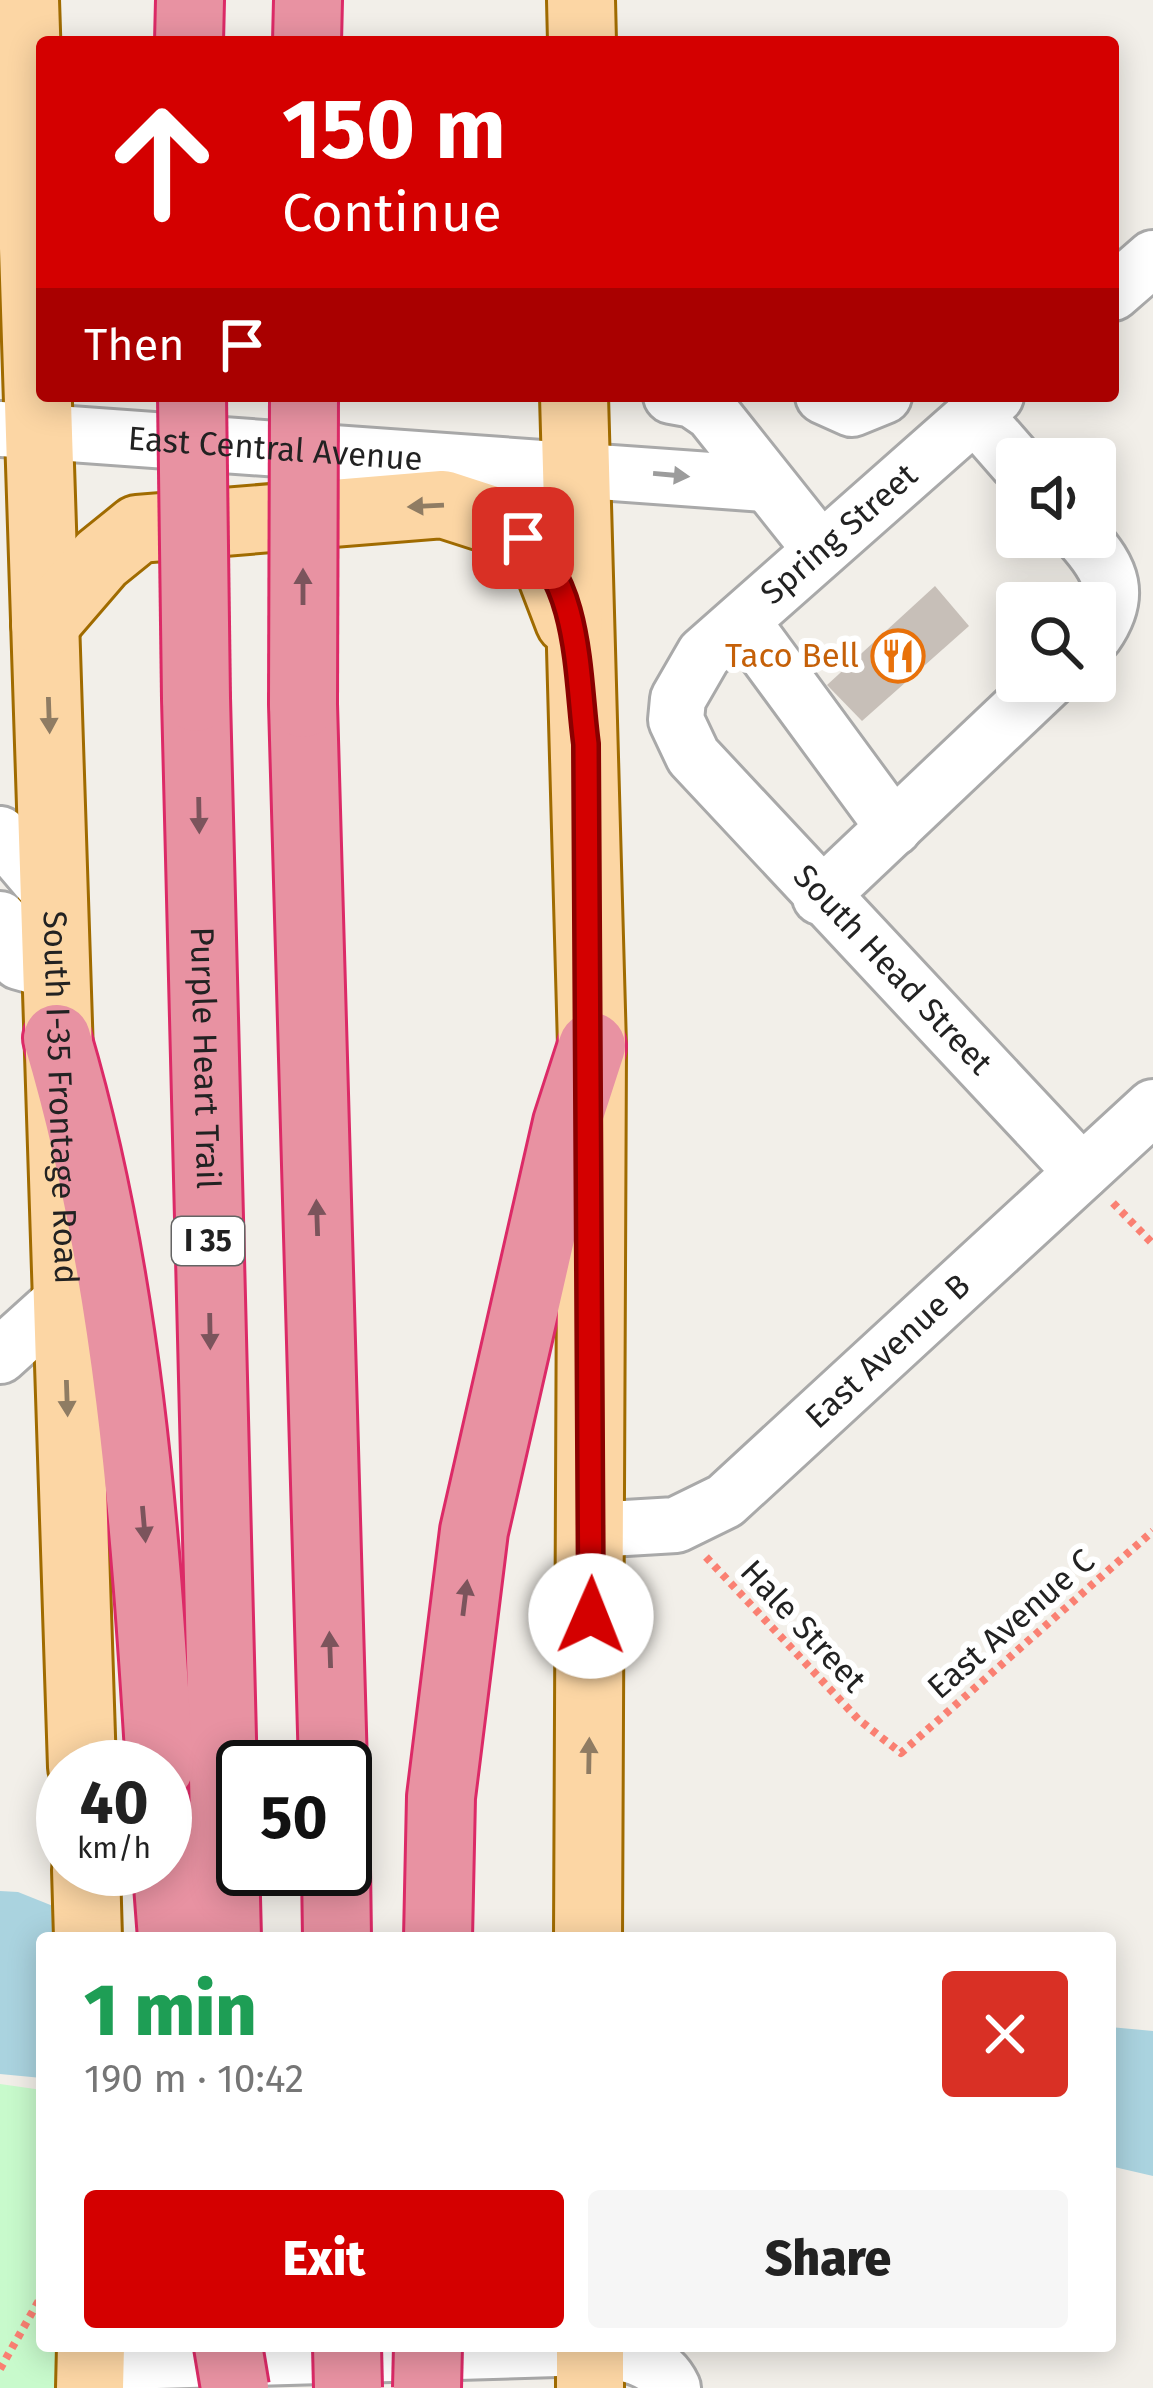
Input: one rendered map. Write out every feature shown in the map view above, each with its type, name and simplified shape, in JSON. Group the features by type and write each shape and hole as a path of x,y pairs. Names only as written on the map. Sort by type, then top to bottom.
{"highway":[{"path":"189,36 190,0"},
{"path":"308,0 308,36"},
{"name":"Purple Heart Trail","path":"190,1740 196,698 192,402"},
{"path":"304,402 302,704 332,1740"},
{"path":"57,1038 93,1157 184,1740"},
{"path":"438,1932 441,1797 474,1531 567,1123 592,1046"},
{"name":"Purple Heart Trail","path":"192,1784 225,1932"},
{"path":"169,1896 172,1932"},
{"path":"337,1896 338,1932"},
{"path":"230,2352 239,2388"},
{"path":"239,2388 242,2352"},
{"path":"347,2352 349,2388"},
{"path":"427,2388 428,2352"}],"main road":[{"path":"581,0 582,36"},
{"name":"South I-35 Frontage Road","path":"24,35 17,209 26,326 21,430 46,624 29,910 58,973 63,1299 81,1740"},
{"path":"574,402 592,1046 588,1932"},
{"path":"46,624 101,559 138,529 443,504 502,523 543,554 566,603 586,744"}],"street":[{"path":"1119,288 1153,258"},
{"path":"703,402 821,550"},
{"path":"836,402 852,409 869,402"},
{"path":"985,405 1003,438"},
{"name":"Spring Street","path":"689,677 704,654 985,405"},
{"name":"East Central Avenue","path":"21,430 765,484"},
{"path":"742,621 894,828"},
{"name":"South Head Street","path":"689,677 676,720 693,756 1082,1172"},
{"path":"820,897 1026,702"},
{"path":"0,834 29,910"},
{"name":"East Avenue B","path":"592,1530 676,1525 725,1501 1153,1107"},
{"path":"0,1356 63,1299"},
{"path":"90,2366 649,2362 665,2372 673,2388"}],"path":[{"path":"1082,1172 1153,1244"},
{"name":"Hale Street","path":"676,1525 858,1719 901,1753"},
{"name":"East Avenue C","path":"901,1753 1153,1531"},
{"path":"0,2368 36,2306"}],"green space":[{"path":"0,2084 36,2089 36,2352 91,2352 90,2388 0,2388"}],"water":[{"path":"0,1891 18,1892 118,1932 36,1932 36,2077 0,2074"},
{"path":"1116,2028 1153,2031 1153,2176 1116,2167"}],"building":[{"name":"Taco Bell","path":"935,586 969,626 862,721 827,685"}],"place":[{"name":"Taco Bell","path":"898,656"}],"route":[{"path":"523,538 543,554 566,603 586,744 592,1046 591,1616"}]}
